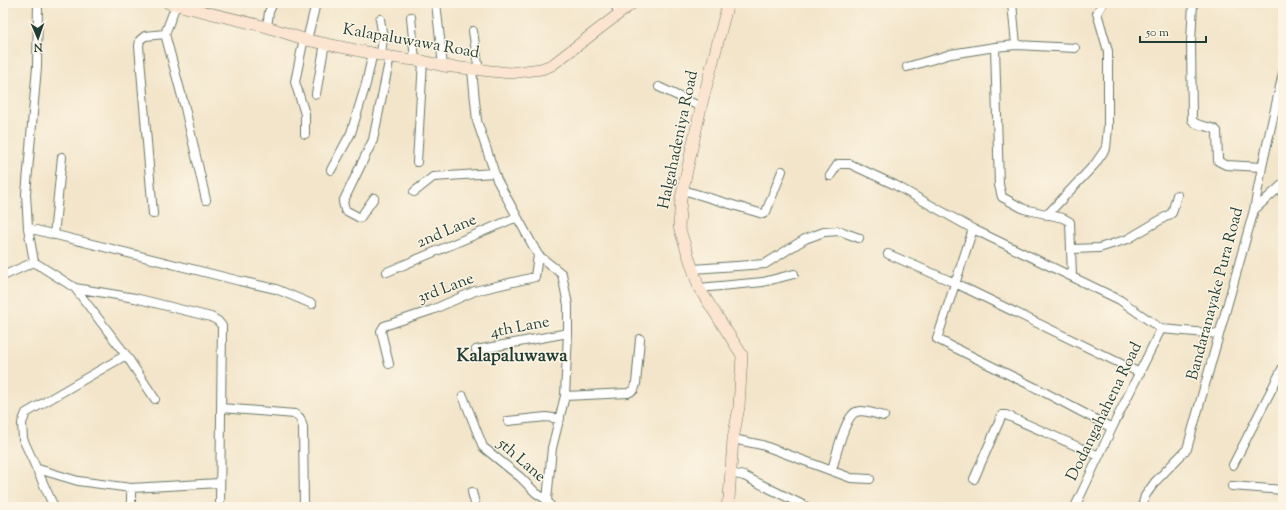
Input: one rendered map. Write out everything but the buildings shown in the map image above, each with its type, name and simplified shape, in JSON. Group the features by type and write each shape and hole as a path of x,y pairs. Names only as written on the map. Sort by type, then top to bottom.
{"street":[{"path":"38,3 36,43 37,67 26,194 28,228 34,262 75,288 126,355 156,398"},
{"path":"267,27 269,12 273,3"},
{"path":"305,134 305,114 295,82 305,39 316,3"},
{"path":"436,3 443,66"},
{"path":"614,3 618,11 616,17"},
{"name":"Kalapaluwawa Road","path":"172,4 203,7 305,39 443,66 510,73 541,69 552,65 633,3"},
{"name":"Halgahadeniya Road","path":"726,507 729,499 732,439 739,407 742,355 699,288 679,227 681,198 701,107 728,3"},
{"path":"1012,3 1016,45"},
{"path":"1047,215 1095,164 1106,148 1108,127 1108,51 1097,13 1103,3"},
{"path":"1193,3 1191,42 1192,120 1197,125 1213,127 1217,131 1218,161 1226,165 1262,167"},
{"path":"172,4 165,34 185,108 206,200"},
{"path":"411,17 419,61 417,162"},
{"path":"374,198 360,218 345,210 343,202 373,140 383,38 380,19"},
{"path":"473,31 476,70 477,122 494,173 538,255 562,274 568,305 566,396 552,448 547,500 551,507"},
{"path":"153,214 139,46 140,40 146,36 165,34"},
{"path":"316,94 326,43"},
{"path":"907,67 951,54 995,47 1016,45 1075,48"},
{"path":"995,47 999,185 1002,197 1024,209 1063,218 1070,222 1072,276"},
{"path":"331,170 351,134 366,84 381,54"},
{"name":"Bandaranayake Pura Road","path":"1142,507 1145,496 1155,482 1187,449 1254,210 1283,73"},
{"path":"659,87 701,107"},
{"path":"54,235 62,156"},
{"path":"830,176 838,164 850,164 895,185 973,228 1120,300 1161,329 1219,334"},
{"path":"683,190 763,214 766,212 782,171"},
{"path":"414,192 433,177 494,173"},
{"path":"1254,210 1283,184"},
{"path":"1072,249 1098,248 1128,239 1172,213 1176,195"},
{"name":"2nd Lane","path":"387,272 517,217"},
{"path":"28,228 276,289 312,304"},
{"path":"973,228 937,339 1042,391 1112,428"},
{"path":"693,269 765,264 805,239 824,232 840,231 859,238"},
{"path":"888,254 956,283 1140,373"},
{"name":"3rd Lane","path":"389,364 381,331 384,326 432,310 475,291 535,277 538,255"},
{"path":"3,276 34,262"},
{"path":"699,288 763,282 794,274"},
{"path":"75,288 135,298 211,317 218,321 222,326 220,507"},
{"name":"Dodangahahena Road","path":"1075,507 1161,329"},
{"name":"4th Lane","path":"476,350 568,333"},
{"path":"566,396 628,393 634,390 636,384 640,340"},
{"path":"54,507 38,469 23,439 22,423 26,413 126,355"},
{"path":"1233,465 1283,367"},
{"name":"5th Lane","path":"463,396 483,447 520,477 536,493 547,500"},
{"path":"221,408 295,414 300,418 303,427 304,507"},
{"path":"832,470 848,420 854,413 862,411 884,416"},
{"path":"974,479 1002,415 1006,415 1099,456"},
{"path":"508,420 546,417 560,419"},
{"path":"732,439 762,445 851,478 870,479"},
{"path":"38,469 78,481 131,488 220,483"},
{"path":"731,474 744,476 807,507"},
{"path":"1232,486 1283,490"},
{"path":"131,488 131,507"},
{"path":"472,492 476,507"}],"district":[{"name":"Kalapaluwawa","path":"512,357"}]}
